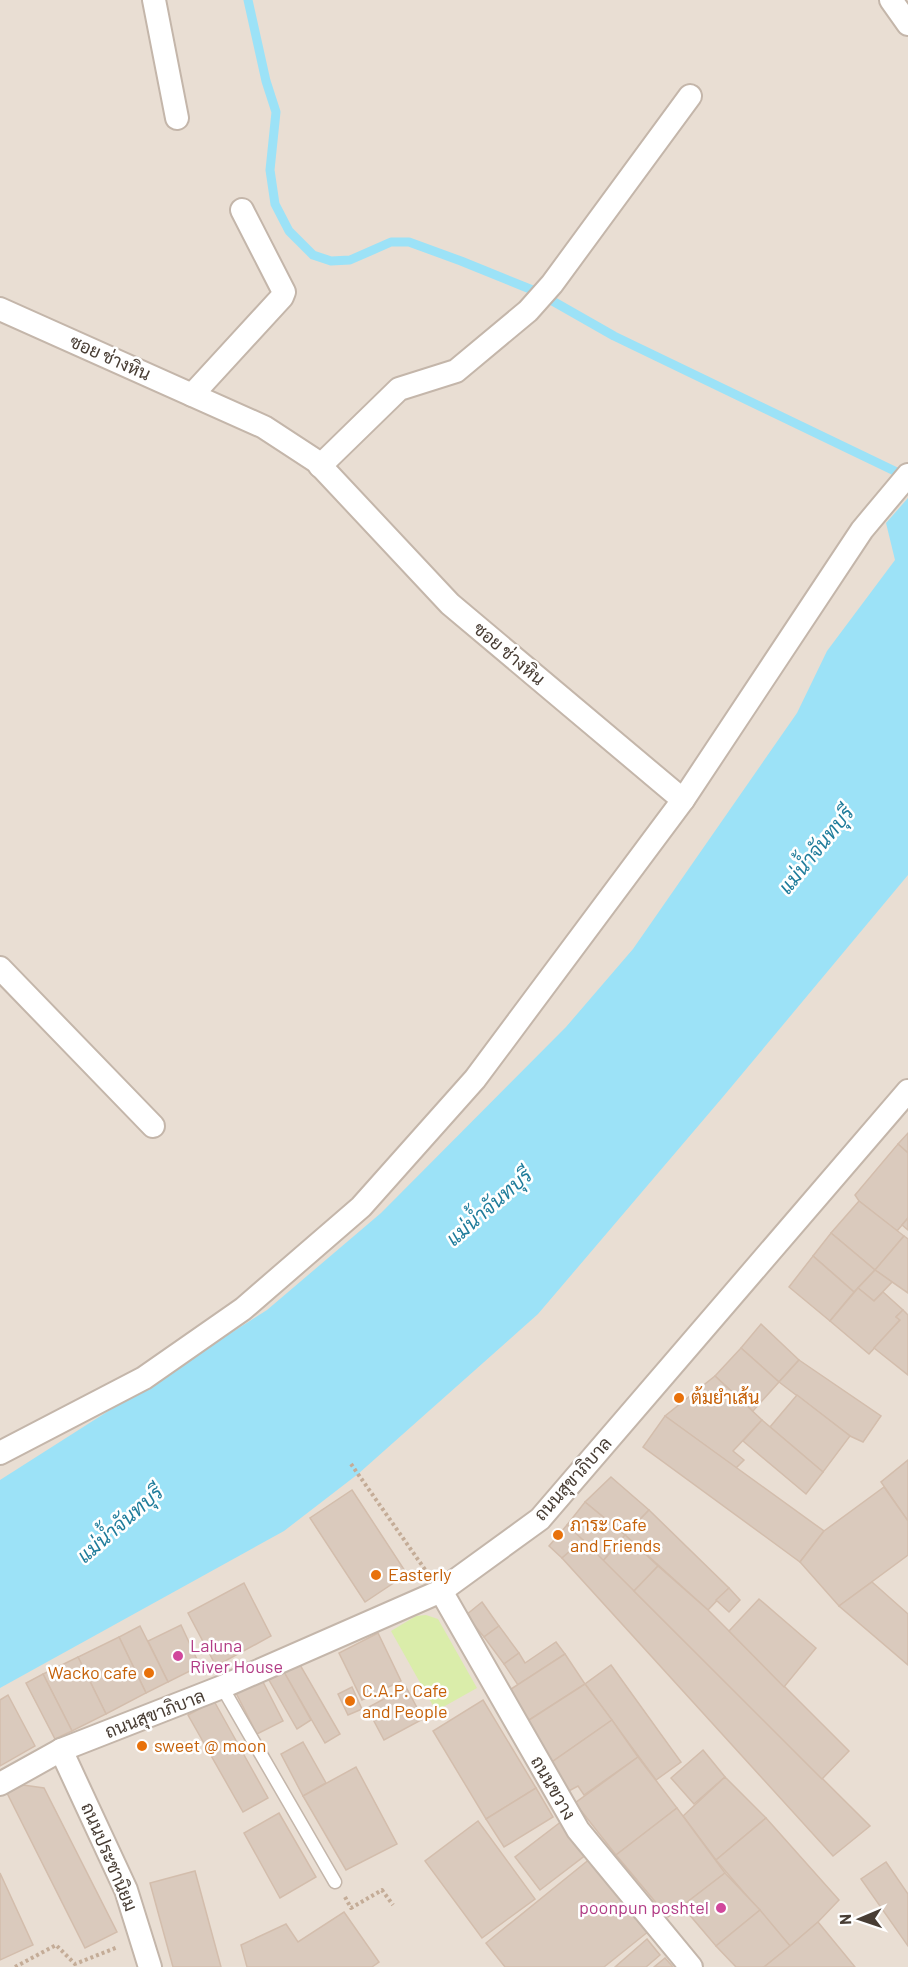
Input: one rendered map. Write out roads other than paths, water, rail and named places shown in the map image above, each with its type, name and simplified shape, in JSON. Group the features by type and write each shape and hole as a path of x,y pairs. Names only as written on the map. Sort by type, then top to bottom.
{"street":[{"path":"154,0 177,118"},
{"path":"891,0 908,24"},
{"path":"321,466 399,389 456,371 528,311 552,284 690,96"},
{"path":"192,395 282,297 284,292 242,210"},
{"name":"ซอย ช่างหิน","path":"0,309 264,427 316,461 450,604 683,800"},
{"path":"0,1453 144,1378 243,1309 361,1207 475,1079 683,800 862,530 908,475"},
{"path":"0,968 153,1126"},
{"name":"ถนนสุขาภิบาล","path":"0,1784 61,1750 222,1688 441,1591 540,1519 908,1091"},
{"name":"ถนนขวาง","path":"441,1591 578,1830 691,1967"},
{"name":"ถนนประชานิยม","path":"61,1750 126,1890 150,1967"}],"lane":[{"path":"222,1688 335,1882"}],"water":[{"name":"แม่น้ำจันทบุรี","path":"908,498 908,875 538,1314 358,1474 284,1531 0,1688 0,1480 267,1310 381,1213 566,1027 633,949 797,713 827,651 895,560 886,523"}],"waterway":[{"path":"248,0 266,81 276,112 270,170 275,204 289,231 313,255 331,261 350,260 391,242 409,242 461,261 535,291 614,336 907,477"}],"place":[{"name":"ต้มยำเส้น","path":"679,1398"},
{"name":"ภาระ Cafe and Friends","path":"558,1535"},
{"name":"Easterly","path":"376,1575"},
{"name":"Laluna River House","path":"178,1656"},
{"name":"Wacko cafe","path":"149,1673"},
{"name":"C.A.P. Cafe and People","path":"350,1701"},
{"name":"sweet @ moon","path":"142,1746"},
{"name":"poonpun poshtel","path":"721,1908"}]}
